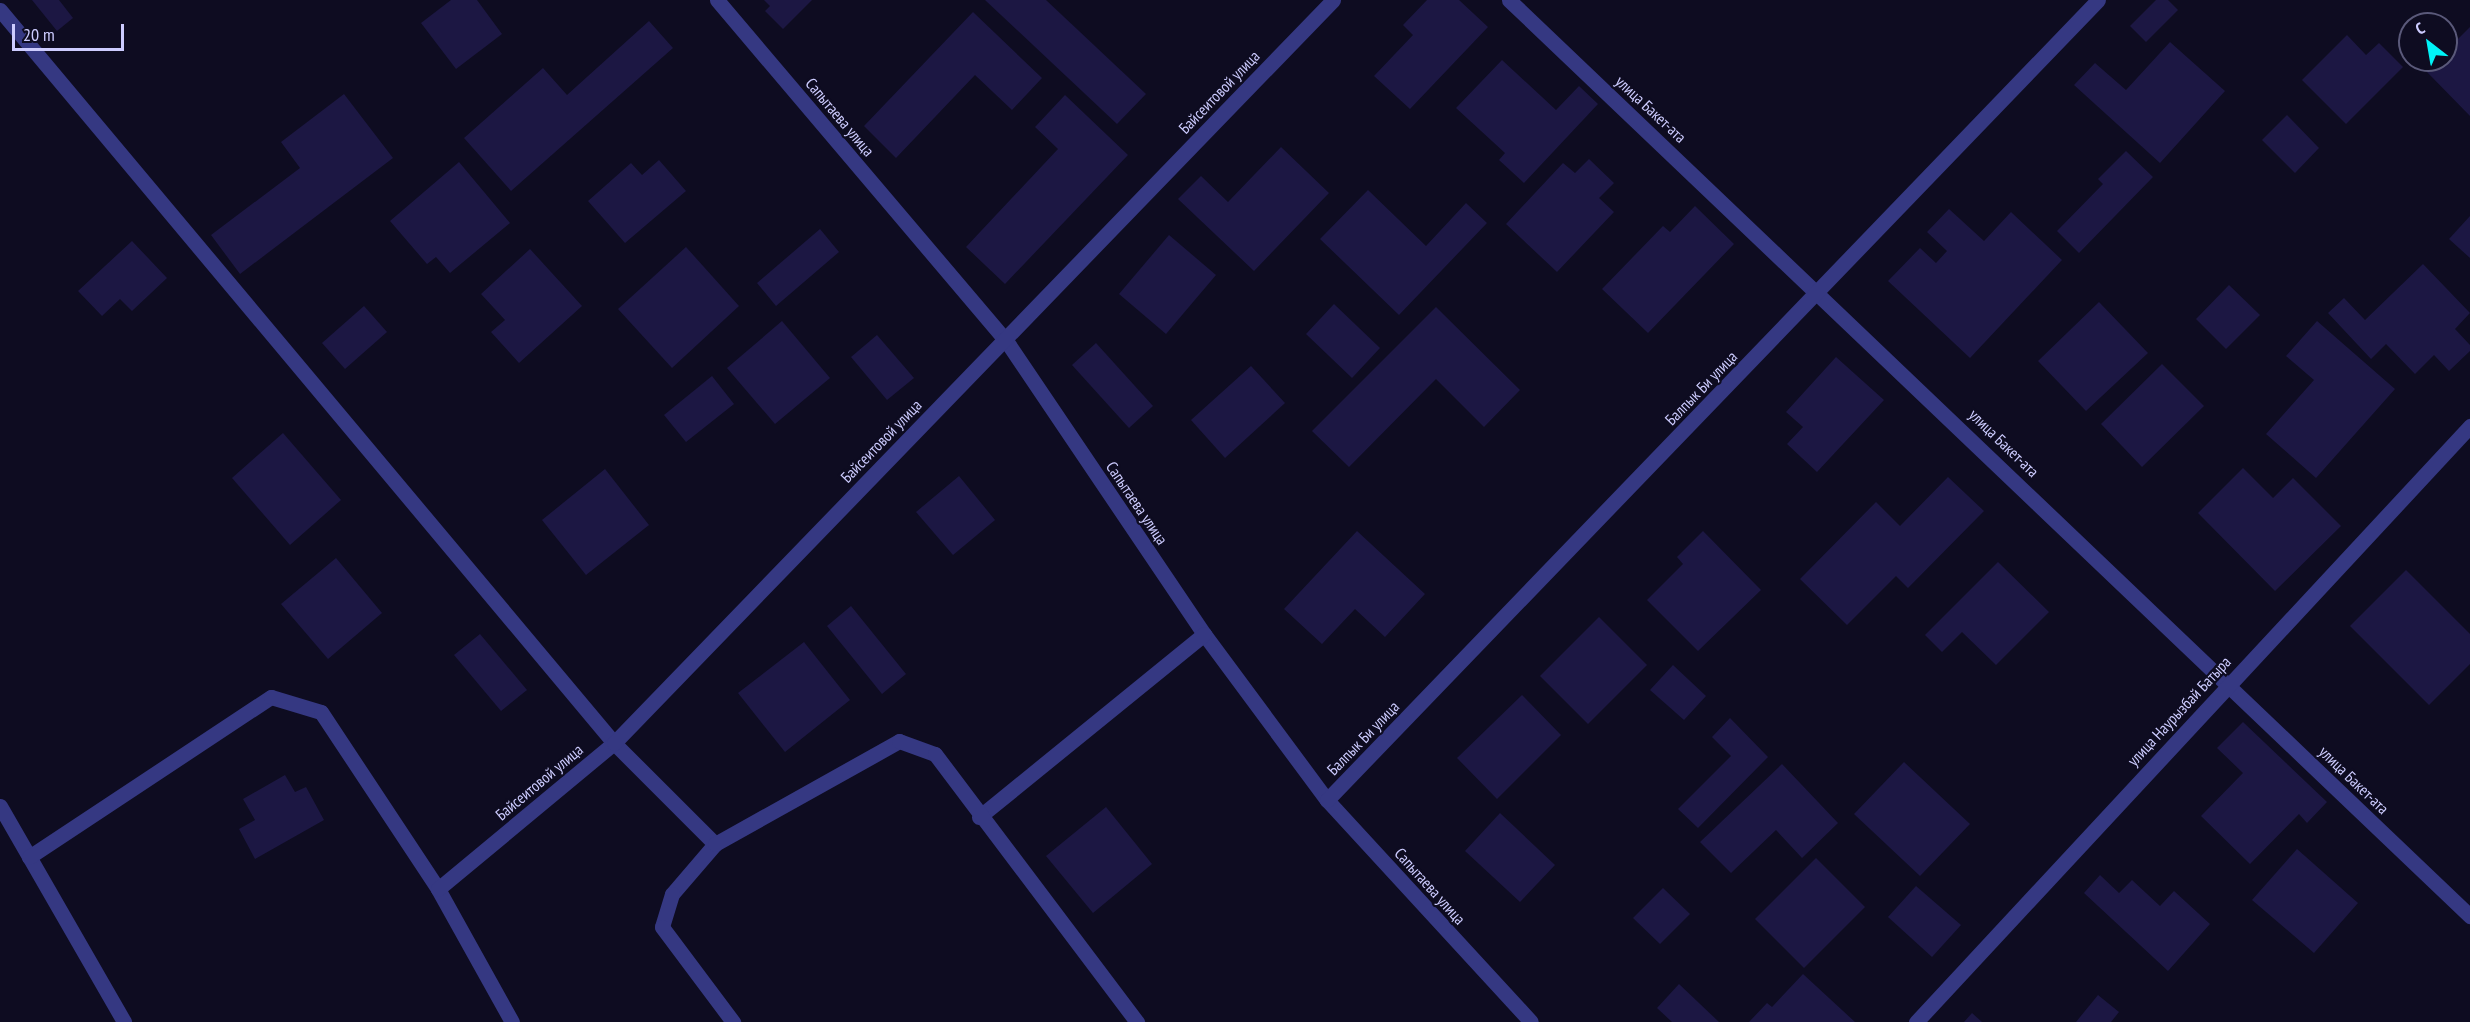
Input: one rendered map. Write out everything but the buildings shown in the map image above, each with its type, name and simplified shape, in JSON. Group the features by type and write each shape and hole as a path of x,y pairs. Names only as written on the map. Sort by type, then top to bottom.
{"street":[{"name":"Сапытаева улица","path":"717,0 1005,339 1204,634 1327,800 1531,1022"},
{"name":"Байсеитовой улица","path":"438,889 614,743 1334,0"},
{"name":"улица Бакет-ата","path":"1509,0 1819,291 2470,916"},
{"name":"Балпык Би улица","path":"1327,800 2098,0"},
{"path":"0,10 614,743 715,844"},
{"name":"улица Наурызбай Батыра","path":"1916,1022 2470,426"},
{"path":"979,817 1204,634"},
{"path":"29,857 271,697 321,712 438,889 512,1022"},
{"path":"733,1022 662,927 672,894 715,844 899,741 935,754 979,817 1137,1022"},
{"path":"0,806 124,1022"}]}
